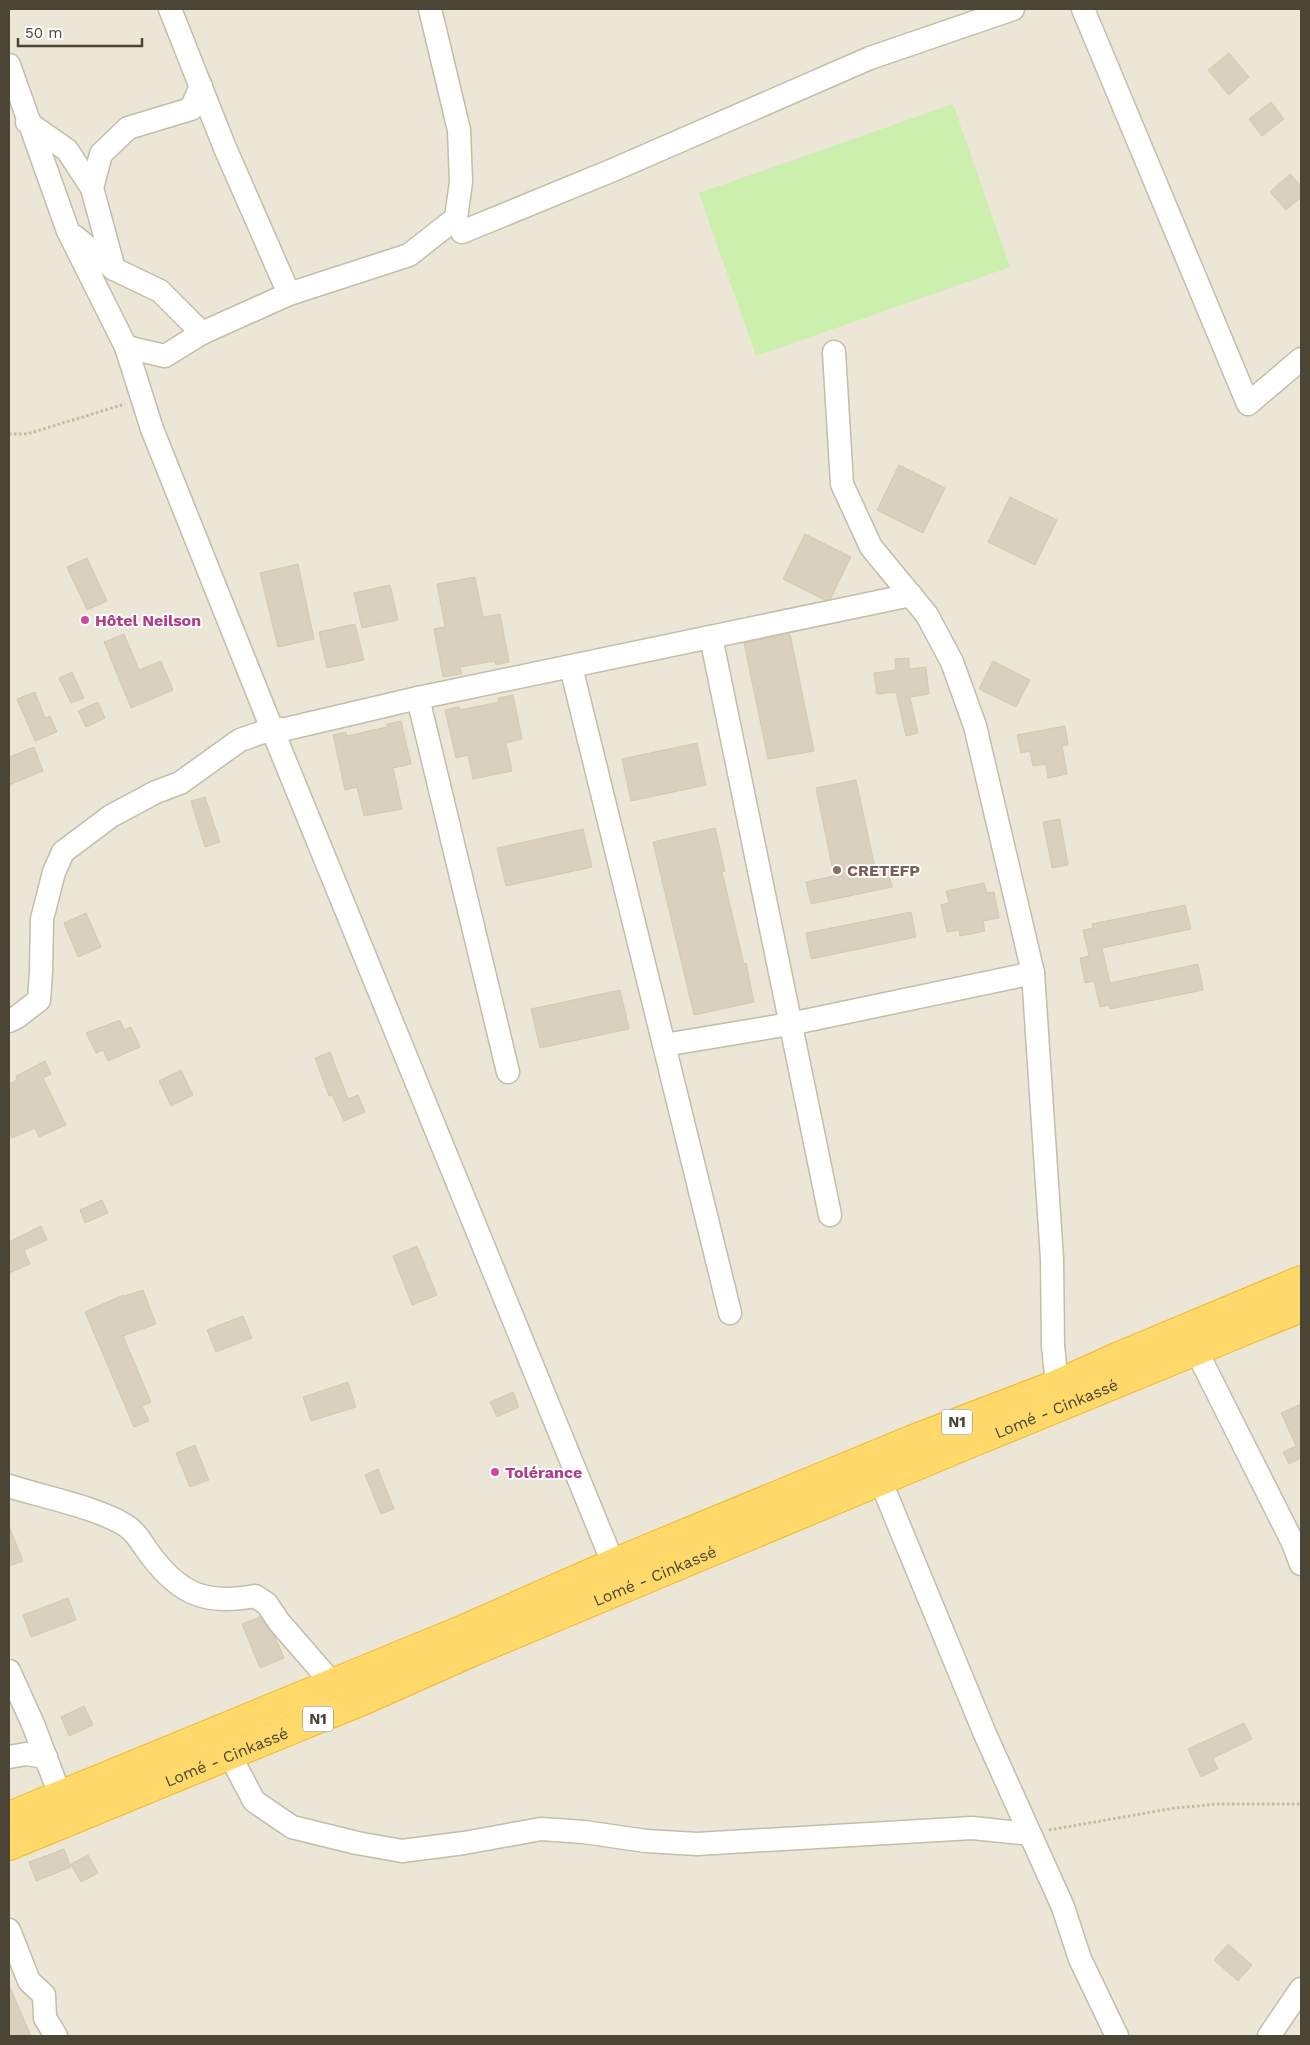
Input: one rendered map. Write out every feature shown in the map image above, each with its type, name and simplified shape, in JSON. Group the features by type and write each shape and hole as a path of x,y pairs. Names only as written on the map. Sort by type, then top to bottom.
{"highway":[{"name":"Lomé - Cinkassé","path":"9,1846 881,1482 1301,1280"},
{"name":"Lomé - Cinkassé","path":"9,1816 466,1628 613,1563 913,1438 1061,1394 1196,1350 1301,1308"},
{"path":"60,1795 70,1821"}],"street":[{"path":"170,9 225,148 289,294"},
{"path":"126,347 165,356 202,333 289,294 409,254 456,218 461,182 459,130 430,9"},
{"path":"462,232 613,170 870,58 1013,9"},
{"path":"1083,9 1248,404 1301,359"},
{"path":"9,65 17,83 68,231 126,347 152,429 272,729 613,1563"},
{"path":"92,188 101,154 128,128 191,109 201,86"},
{"path":"9,106 30,124 67,150 92,188 114,269"},
{"path":"68,231 114,269 160,291 202,333"},
{"path":"834,352 842,484 871,547 927,615 952,662 975,726 1033,973 1052,1259 1053,1346 1061,1394"},
{"path":"9,1020 17,1017 39,1000 42,919 54,872 63,852 112,816 156,792 180,782 240,740 272,729 286,728 418,698 911,595"},
{"path":"710,637 830,1215"},
{"path":"571,667 730,1312"},
{"path":"418,698 508,1072"},
{"path":"664,1046 790,1024 1033,973"},
{"path":"1196,1350 1293,1542 1301,1564"},
{"path":"881,1482 1013,1800 1063,1907 1080,1959 1117,2036"},
{"path":"9,1486 101,1513 126,1525 138,1536 152,1558 170,1576 185,1590 200,1597 239,1599 255,1596 267,1604 279,1622 332,1683"},
{"path":"9,1671 33,1724 60,1795"},
{"path":"218,1730 254,1801 292,1827 356,1843 402,1851 464,1843 541,1829 584,1832 646,1841 697,1844 972,1828 1030,1834"},
{"path":"9,1757 26,1754 46,1757"},
{"path":"9,1930 29,1981 44,1995 45,2018 56,2036"},
{"path":"1269,2036 1301,1989"}],"path":[{"path":"9,434 27,434 142,399"},
{"path":"1030,1834 1175,1808 1218,1804 1301,1804"}],"shaded area":[{"path":"9,9 1301,9 1301,2036 9,2036"}],"green space":[{"path":"953,104 1010,267 756,356 699,193"}],"building":[{"path":"1229,53 1249,77 1229,95 1208,70"},
{"path":"1271,102 1284,119 1262,136 1249,119"},
{"path":"1290,174 1301,186 1301,197 1286,210 1270,192"},
{"path":"899,465 945,488 923,533 877,510"},
{"path":"1010,497 1057,520 1035,565 988,542"},
{"path":"805,534 851,557 831,598 825,600 783,579"},
{"path":"87,558 107,601 87,610 67,567"},
{"path":"298,564 314,639 278,647 260,573"},
{"path":"475,577 483,617 500,614 509,662 496,665 495,661 460,667 462,674 443,677 434,629 445,627 437,584"},
{"path":"390,585 398,620 362,628 354,593"},
{"path":"355,624 364,660 327,668 319,632"},
{"path":"124,634 139,670 161,661 173,690 131,708 104,642"},
{"path":"790,634 814,751 768,759 744,643"},
{"path":"909,658 909,669 926,667 929,694 910,697 918,733 906,736 896,692 877,694 874,673 896,670 895,659"},
{"path":"993,661 1030,680 1016,707 979,689"},
{"path":"72,672 84,698 71,703 59,678"},
{"path":"35,692 45,718 50,716 57,732 35,741 17,699"},
{"path":"513,695 522,739 506,743 512,771 473,779 468,755 456,758 445,710 459,707 460,710 499,702 498,698"},
{"path":"98,702 105,718 86,727 78,711"},
{"path":"401,721 411,764 393,768 402,809 364,816 357,787 345,790 333,735 346,732 347,736 387,727 387,724"},
{"path":"1065,726 1068,745 1062,746 1067,774 1048,778 1046,764 1033,766 1030,751 1021,753 1017,735"},
{"path":"697,743 706,785 631,801 622,759"},
{"path":"34,747 43,771 9,785 9,757"},
{"path":"856,780 875,868 887,866 892,887 811,904 806,882 834,876 816,788"},
{"path":"205,797 220,842 205,847 191,801"},
{"path":"1060,819 1068,865 1052,868 1043,822"},
{"path":"715,828 725,871 722,872 744,964 746,963 754,1002 694,1015 653,842"},
{"path":"583,829 592,867 506,886 497,848"},
{"path":"984,883 987,893 994,892 999,918 983,921 985,931 960,936 959,930 947,932 941,905 949,903 946,891"},
{"path":"1185,905 1191,929 1102,948 1110,983 1198,964 1203,990 1110,1009 1109,1005 1100,1007 1094,981 1085,983 1080,958 1089,956 1083,930 1093,928 1092,924"},
{"path":"911,912 916,937 811,959 806,933"},
{"path":"86,913 101,947 78,957 64,923"},
{"path":"620,990 629,1029 540,1048 531,1009"},
{"path":"120,1020 124,1030 131,1027 140,1047 108,1061 103,1050 96,1053 86,1033"},
{"path":"330,1052 348,1099 358,1095 365,1112 344,1121 332,1095 329,1096 315,1058"},
{"path":"45,1061 51,1074 43,1078 66,1125 39,1137 35,1128 12,1138 9,1131 9,1084 17,1080 16,1076"},
{"path":"181,1070 193,1095 171,1106 159,1081"},
{"path":"102,1200 108,1213 85,1223 80,1210"},
{"path":"41,1226 47,1240 24,1250 30,1264 9,1273 9,1242"},
{"path":"417,1246 437,1295 412,1305 393,1256"},
{"path":"143,1290 156,1324 123,1336 151,1402 142,1406 149,1421 134,1427 85,1312 123,1295"},
{"path":"243,1316 252,1338 216,1352 207,1330"},
{"path":"348,1382 356,1407 311,1421 303,1397"},
{"path":"513,1392 519,1407 497,1417 490,1402"},
{"path":"1301,1404 1301,1458 1289,1464 1283,1452 1296,1446 1281,1413"},
{"path":"195,1445 209,1480 190,1487 176,1453"},
{"path":"378,1469 394,1509 381,1514 365,1475"},
{"path":"9,1526 23,1561 9,1566"},
{"path":"68,1598 76,1620 31,1637 23,1615"},
{"path":"260,1617 275,1637 284,1658 260,1668 242,1624"},
{"path":"84,1706 93,1725 69,1736 61,1717"},
{"path":"1244,1723 1252,1739 1213,1758 1218,1769 1201,1777 1188,1749"},
{"path":"64,1849 71,1867 36,1881 29,1862"},
{"path":"88,1855 98,1873 81,1882 71,1864"},
{"path":"1228,1944 1252,1965 1238,1981 1214,1960"},
{"path":"9,1985 31,2036 9,2036"}],"place":[{"name":"Hôtel Neilson","path":"85,620"},
{"name":"CRETEFP","path":"837,870"},
{"name":"Tolérance","path":"495,1472"}]}
